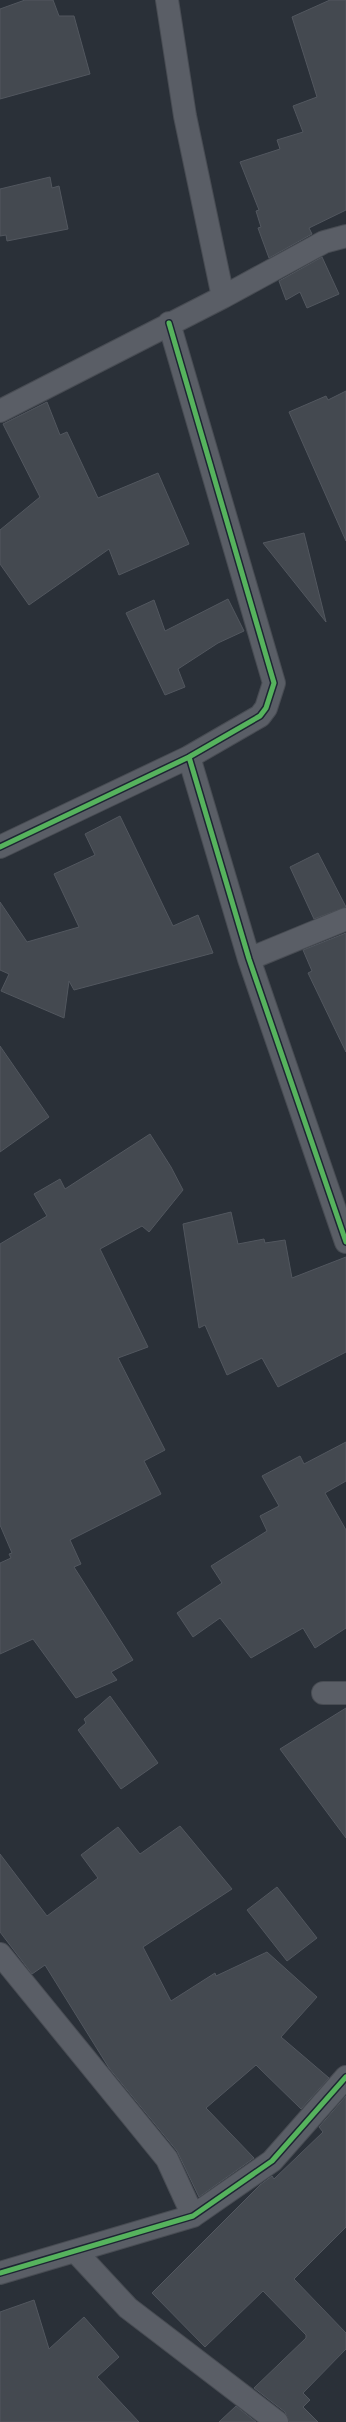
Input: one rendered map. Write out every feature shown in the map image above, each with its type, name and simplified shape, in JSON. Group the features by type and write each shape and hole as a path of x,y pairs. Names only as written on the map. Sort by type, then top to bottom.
{"street":[{"path":"167,0 185,116 223,297"},
{"path":"0,411 169,323 223,297 324,242 346,236"},
{"path":"0,847 189,757 260,716 266,708 274,683 169,323"},
{"path":"189,757 249,959 346,1242"},
{"path":"249,959 346,919"},
{"path":"323,1693 346,1693"},
{"path":"0,1954 167,2159 193,2216"},
{"path":"0,2273 76,2252 193,2216 272,2161 346,2077"},
{"path":"76,2252 128,2308 278,2422"}],"building":[{"path":"25,0 53,0 59,16 74,16 90,74 0,99 0,9"},
{"path":"330,0 346,0 346,210 309,228 312,234 269,258 258,228 261,227 256,211 259,210 240,162 280,149 277,140 303,132 293,106 317,97 292,17"},
{"path":"50,177 52,188 59,186 68,229 7,241 6,235 0,236 0,189"},
{"path":"322,257 339,294 307,308 300,292 286,300 279,281"},
{"path":"346,391 346,541 289,412 326,396 328,400"},
{"path":"47,402 60,435 67,432 98,498 158,473 189,544 119,575 109,549 29,605 0,564 0,530 40,497 3,424"},
{"path":"304,533 326,622 263,543"},
{"path":"228,599 244,631 218,643 178,669 185,687 165,695 126,613 154,600 165,631"},
{"path":"120,816 173,926 198,915 213,953 74,990 69,981 64,1018 1,991 9,974 0,970 0,902 27,942 79,927 54,874 95,855 85,834"},
{"path":"318,853 346,907 314,919 290,867"},
{"path":"346,933 346,1052 308,973 312,971 303,950"},
{"path":"0,1046 49,1117 0,1152"},
{"path":"150,1134 171,1167 183,1190 149,1232 142,1226 100,1249 148,1347 118,1358 165,1450 144,1461 161,1494 70,1540 81,1564 74,1567 133,1660 111,1672 117,1680 76,1698 33,1639 0,1654 0,1563 11,1558 9,1554 12,1553 0,1525 0,1244 47,1216 34,1194 60,1179 65,1189"},
{"path":"231,1212 238,1244 264,1239 265,1243 285,1240 292,1278 346,1257 346,1352 278,1387 262,1358 227,1375 205,1325 199,1328 183,1224"},
{"path":"346,1442 346,1481 325,1493 346,1530 346,1628 315,1648 303,1628 251,1658 220,1618 193,1637 177,1613 222,1583 211,1566 267,1531 260,1516 279,1506 262,1476 300,1456 304,1464"},
{"path":"110,1696 158,1763 121,1789 78,1730 86,1723 84,1719"},
{"path":"346,1708 346,1838 280,1749"},
{"path":"180,1826 232,1889 143,1947 171,2001 215,1973 216,1976 267,1952 317,1997 281,2037 329,2078 301,2109 256,2065 206,2108 254,2158 199,2197 177,2151 109,2068 45,1965 32,1974 0,1932 0,1854 47,1916 98,1878 81,1855 118,1827 140,1854"},
{"path":"277,1887 317,1938 287,1961 247,1910"},
{"path":"346,2096 346,2227 294,2279 346,2333 346,2349 303,2393 310,2400 303,2407 318,2422 289,2422 285,2412 254,2388 306,2338 306,2335 263,2291 205,2347 152,2293 260,2185 272,2176 274,2179 323,2132 319,2127"},
{"path":"34,2300 49,2349 84,2317 119,2357 97,2377 139,2422 0,2422 0,2312"},
{"path":"236,2406 256,2422 219,2422"}],"cycle path":[{"path":"0,847 189,757 260,716 266,708 274,683 169,323"},
{"path":"189,757 249,959 346,1242"},
{"path":"0,2273 193,2216 272,2161 346,2077"}]}
